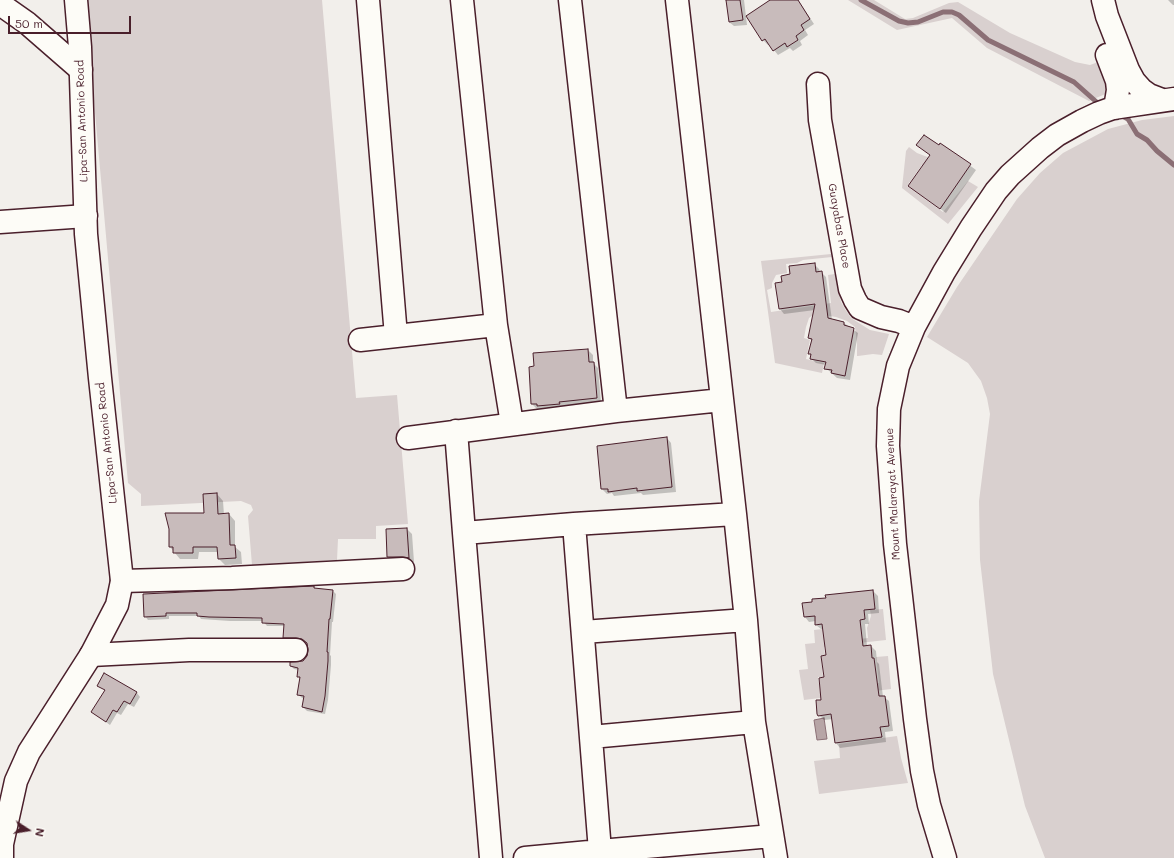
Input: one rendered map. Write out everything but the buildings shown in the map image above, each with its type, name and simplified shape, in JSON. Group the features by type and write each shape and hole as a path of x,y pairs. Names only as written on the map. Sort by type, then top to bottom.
{"street":[{"name":"Lipa-San Antonio Road","path":"2,858 2,844 16,781 29,752 91,655 117,605 122,581 100,378 86,216 81,70 76,0"},
{"path":"368,0 396,336"},
{"path":"462,0 496,325 512,424"},
{"path":"570,0 616,411"},
{"path":"676,0 735,514 746,620 754,722 776,858"},
{"path":"1092,0 1099,31 1117,81 1118,90 1109,110"},
{"path":"1103,0 1107,16 1122,56 1134,81 1149,96 1168,99"},
{"path":"0,4 27,23 81,70"},
{"name":"Guayabas Place","path":"818,84 820,120 850,289 860,308 881,317 914,327"},
{"name":"Mount Malarayat Avenue","path":"945,858 929,805 915,719 895,551 888,446 889,409 898,366 914,327 940,279 971,228 996,191 1010,175 1057,135 1082,121 1109,110 1168,99"},
{"path":"0,222 86,216"},
{"path":"360,340 496,325"},
{"path":"408,438 616,411 722,400"},
{"path":"456,432 491,858"},
{"path":"464,532 735,514"},
{"path":"574,524 600,854"},
{"path":"122,581 232,578 403,569"},
{"path":"583,632 746,620"},
{"path":"91,655 189,650 296,650"},
{"path":"591,737 754,722"},
{"path":"525,858 600,854 772,836"}],"shaded area":[{"path":"85,0 322,0 356,398 397,395 408,524 376,526 376,539 338,539 337,560 252,565 248,516 253,510 251,505 241,501 141,506 141,494 128,483"},
{"path":"848,0 874,0 905,19 913,18 949,3 958,2 1010,33 1075,62 1090,65 1101,61 1110,92 1089,101 987,48 952,18 897,30"},
{"path":"1174,116 1174,858 1045,858 1025,806 993,674 980,560 979,501 990,414 987,398 981,381 968,363 927,337 957,287 1017,199 1040,173 1063,153 1108,129 1142,120"},
{"path":"909,147 917,153 930,158 929,170 922,165 907,186 943,212 968,181 978,187 948,224 902,188 906,151"},
{"path":"831,254 832,257 803,260 797,263 786,264 787,273 776,275 772,283 772,288 767,290 771,312 831,303 828,275 835,274 841,302 851,318 870,330 889,334 882,355 873,354 857,356 855,327 847,321 836,317 817,314 809,318 804,338 810,340 806,359 824,363 822,373 775,363 761,261"},
{"path":"883,609 886,640 824,647 825,655 821,656 823,677 818,677 820,692 854,689 867,684 879,683 876,657 888,656 891,689 804,700 799,670 808,669 805,644 815,643 814,630 831,628 832,642 868,638 867,628 871,616 870,610"},
{"path":"824,718 827,739 817,740 814,720"},
{"path":"897,736 908,783 819,794 814,761 840,758 839,744"}],"waterway":[{"path":"861,0 899,21 908,23 918,22 943,12 952,12 959,15 988,40 1074,82 1101,106"},
{"path":"1120,115 1128,119 1137,134 1147,140 1157,151 1174,165"}]}
